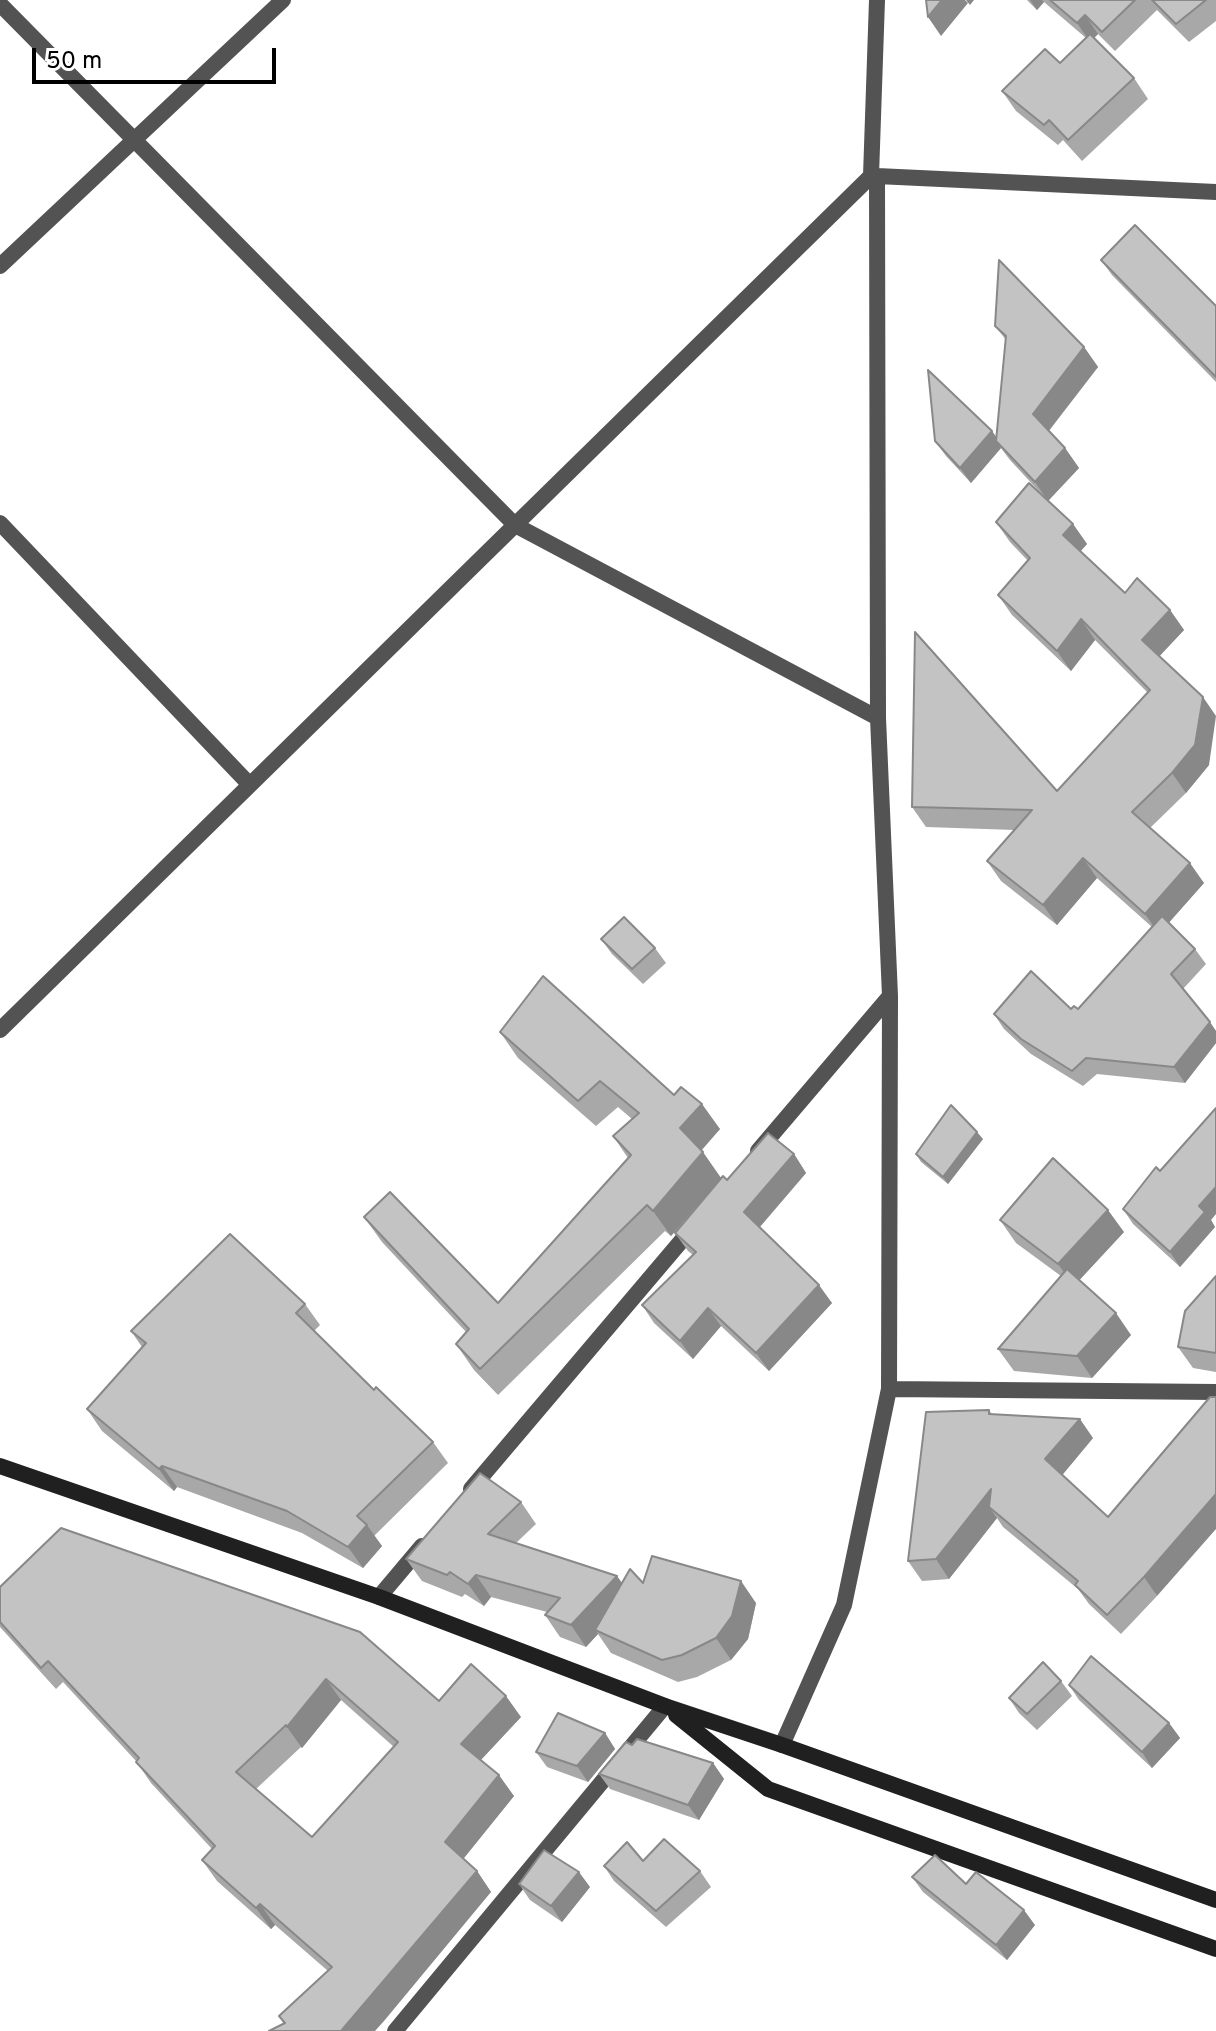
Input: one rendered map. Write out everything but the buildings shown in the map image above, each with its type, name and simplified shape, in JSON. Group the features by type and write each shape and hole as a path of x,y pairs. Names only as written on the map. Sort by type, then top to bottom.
{"street":[{"path":"0,266 283,0"},
{"path":"782,1745 844,1605 889,1389 890,996 878,718 874,176 877,0"},
{"path":"0,4 515,525 878,718"},
{"path":"0,1030 874,176 1216,192"},
{"path":"0,523 250,785"},
{"path":"747,1164 890,996"},
{"path":"461,1500 706,1212"},
{"path":"889,1389 1216,1392"},
{"path":"0,1466 379,1597 665,1706 1216,1900"},
{"path":"379,1597 430,1536"},
{"path":"665,1706 768,1789 1216,1949"},
{"path":"395,2031 665,1706"}]}
